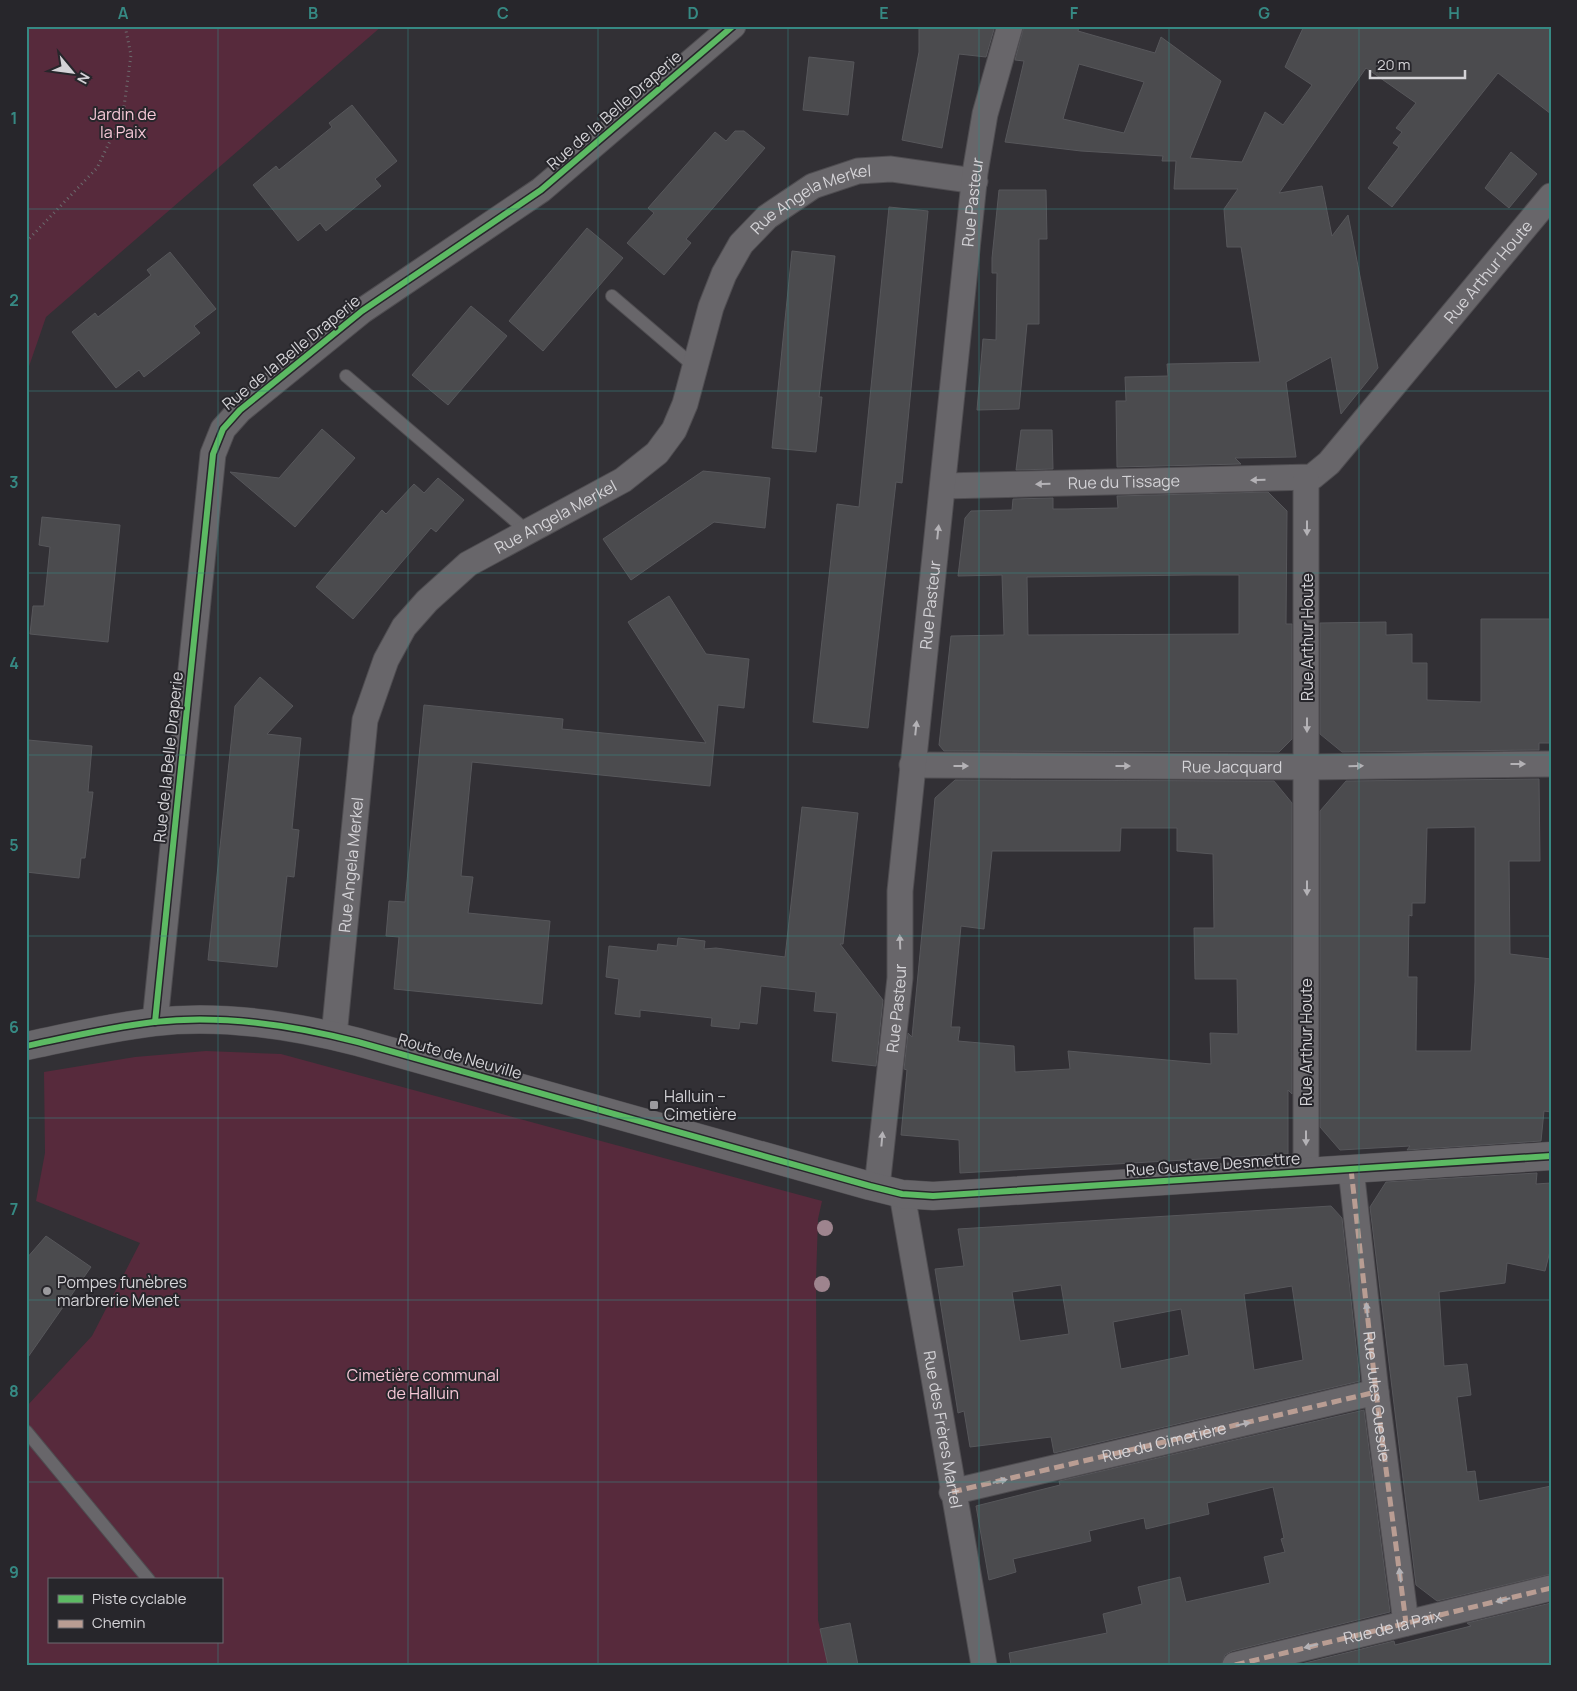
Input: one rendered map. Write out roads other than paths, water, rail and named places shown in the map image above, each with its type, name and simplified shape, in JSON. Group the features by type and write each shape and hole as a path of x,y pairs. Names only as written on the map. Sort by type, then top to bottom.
{"street":[{"name":"Rue de la Belle Draperie","path":"155,1022 213,454 223,429 240,410 362,310 541,190 732,26"},
{"name":"Rue Pasteur","path":"890,1190 900,978 900,891 912,765 975,181 985,114 1010,26"},
{"name":"Rue Angela Merkel","path":"334,1036 362,742 366,720 378,681 404,627 427,602 468,564 623,480 647,464 674,430 685,404 711,307 731,260 752,231 780,206 813,186 858,171 891,169 975,181"},
{"name":"Rue Arthur Houte","path":"1306,1171 1306,479 1317,474 1329,463 1551,196"},
{"name":"Rue du Tissage","path":"943,486 1306,479"},
{"name":"Rue Jacquard","path":"912,765 1307,767 1551,764"},
{"name":"Route de Neuville","path":"26,1046 155,1022 239,1020 277,1025 334,1036 890,1190"},
{"name":"Rue Gustave Desmettre","path":"890,1190 940,1196 1551,1156"},
{"name":"Rue Jules Guesde","path":"1351,1169 1376,1392 1406,1623"},
{"name":"Rue des Frères Martel","path":"890,1190 952,1492 984,1665"},
{"name":"Rue du Cimetière","path":"952,1492 1376,1392"},
{"name":"Rue de la Paix","path":"1235,1665 1551,1588"}],"lane":[{"path":"612,296 695,367"},
{"path":"346,376 527,531"},
{"path":"26,1431 147,1578"}],"place":[{"name":"Halluin – Cimetière","path":"654,1105"},
{"name":"Pompes funèbres marbrerie Menet","path":"47,1291"}],"park label":[{"name":"Jardin de la Paix","path":"123,123"},
{"name":"Cimetière communal de Halluin","path":"423,1384"}]}
